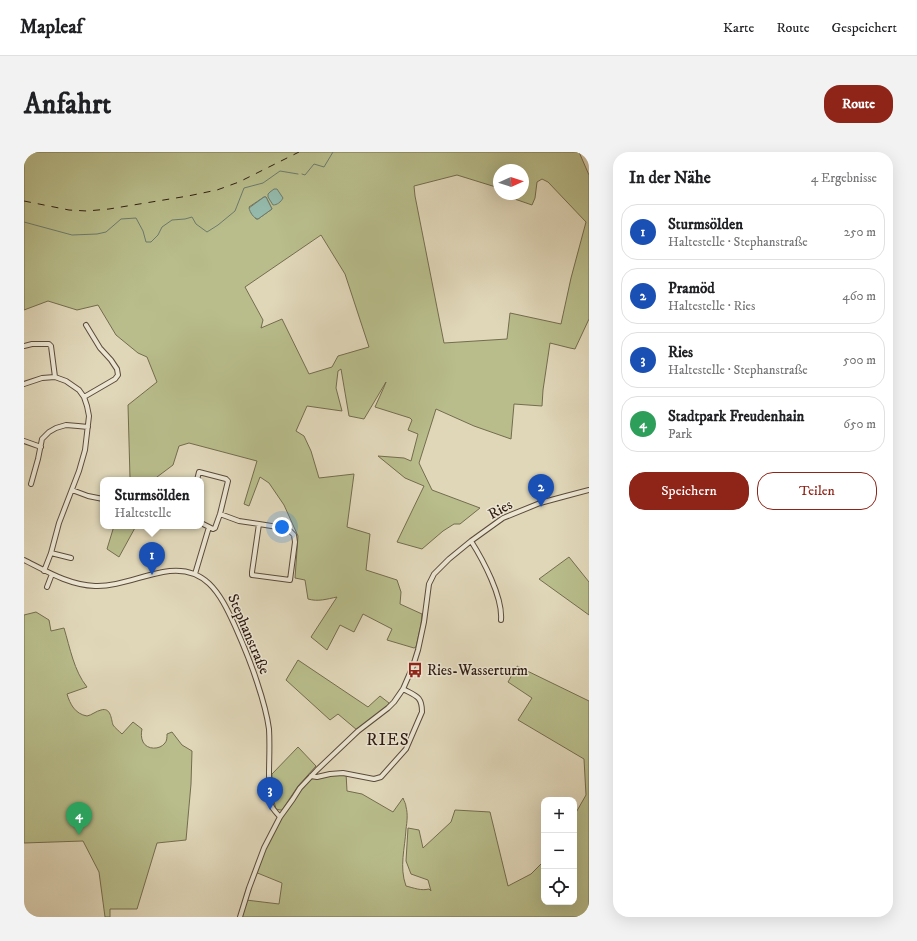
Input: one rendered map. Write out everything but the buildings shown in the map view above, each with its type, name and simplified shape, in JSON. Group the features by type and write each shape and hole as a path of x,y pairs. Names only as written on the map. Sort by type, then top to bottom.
{"street":[{"path":"84,397 115,379 118,375 117,369 100,348 86,325"},
{"path":"24,346 32,344 49,344 51,346 55,377"},
{"path":"24,384 42,378 55,377 66,381 79,390 84,397 89,416 85,450 81,464 59,523 51,553 44,570"},
{"path":"32,484 42,439 49,432 56,428 66,426 88,428"},
{"path":"24,441 41,447"},
{"path":"198,477 199,472 228,480 215,528 204,525"},
{"path":"72,490 100,498"},
{"name":"Ries","path":"240,917 264,848 280,817 300,788 358,731 388,708 403,689 413,666 421,639 429,584 434,574 471,541 503,518 540,503 589,490"},
{"path":"220,514 239,521 259,524 284,528 290,531 294,535 295,542 290,580 252,575 259,524"},
{"path":"195,574 209,527"},
{"path":"471,541 481,558 499,600 502,612 501,620"},
{"path":"51,553 71,558"},
{"name":"Stephanstraße","path":"24,560 52,574 77,584 94,586 116,584 137,578 179,570 195,574 210,584 218,593 235,626 259,689 269,728 270,800 272,806 280,817"},
{"path":"47,587 52,574"},
{"path":"311,776 317,777 343,773 374,779 381,777 406,749 422,712 420,700 403,689"}],"green space":[{"path":"24,152 579,152 589,175 589,319 575,349 550,343 542,406 514,404 511,439 474,426 436,409 419,463 432,490 480,508 460,524 454,524 443,531 422,549 397,542 424,486 405,478 378,456 404,458 411,461 418,434 408,430 412,420 410,418 375,407 386,382 364,419 349,416 341,369 338,371 336,388 342,411 307,406 296,431 304,436 311,451 319,478 354,474 347,527 370,534 366,570 397,580 401,592 400,604 422,614 416,647 414,648 387,640 392,629 363,614 354,632 340,625 327,650 311,637 337,597 319,600 308,599 305,580 295,578 298,536 284,505 269,483 260,477 249,506 244,504 257,461 189,443 179,446 173,465 157,477 130,477 128,405 157,382 147,357 138,353 116,335 98,305 77,310 48,301 24,310","holes":["493,164 529,164 529,200 518,200 532,205 535,198 537,182 542,179 548,182 586,222 571,278 561,324 510,313 507,339 444,343 414,186 457,175 493,186","266,197 272,209 256,219 249,207","321,235 345,274 369,347 338,356 332,367 309,374 282,319 261,328 263,320 245,287"]},
{"path":"113,529 134,529 119,557 107,549"},
{"path":"569,557 589,582 589,615 539,579"},
{"path":"36,612 49,620 51,631 64,628 76,667 87,687 67,694 71,705 76,711 87,716 99,711 107,710 110,714 113,725 122,734 133,722 142,729 141,736 143,742 150,748 157,748 163,745 167,739 167,734 172,732 182,745 192,751 191,784 186,840 157,843 137,909 110,909 110,917 105,917 99,872 83,841 24,843 24,615"},
{"path":"298,660 368,707 380,696 389,703 357,730 338,714 330,720 286,680"},
{"path":"517,666 589,701 589,909 582,917 240,917 246,900 279,904 282,883 255,872 280,817 311,776 346,773 347,791 362,794 393,812 403,798 406,805 407,815 403,858 403,872 406,886 426,890 429,889 431,891 428,880 411,874 406,861 408,828 419,830 423,848 451,822 455,810 490,812 508,886 531,874 541,864 541,905 577,905 577,811 586,795 584,759 518,720 532,698 508,682"},
{"path":"298,747 316,766 298,786 282,810 276,809 272,792 272,774"}],"shaded area":[{"path":"274,189 277,189 283,198 279,203 273,205 268,197 268,194"},
{"path":"266,197 272,209 258,219 253,216 249,208"}],"waterway":[{"path":"302,174 305,175 314,164 324,167 333,152"},
{"path":"24,222 72,235 97,234 106,232 121,219 136,218 143,231 146,242 151,242 158,235 162,227 172,220 192,217 196,224 207,232 235,211 244,188 263,183 280,171 298,174"}],"railway":[{"path":"24,201 69,210 87,211 109,209 188,196 217,190 239,182 299,152"}],"place":[{"name":"Pramöd","path":"541,507"},
{"name":"Sturmsölden","path":"152,575"},
{"name":"Ries-Wasserturm","path":"415,670"},
{"name":"Ries","path":"270,810"},
{"name":"Stadtpark Freudenhain","path":"79,835"}],"district":[{"name":"RIES","path":"388,739"}]}
